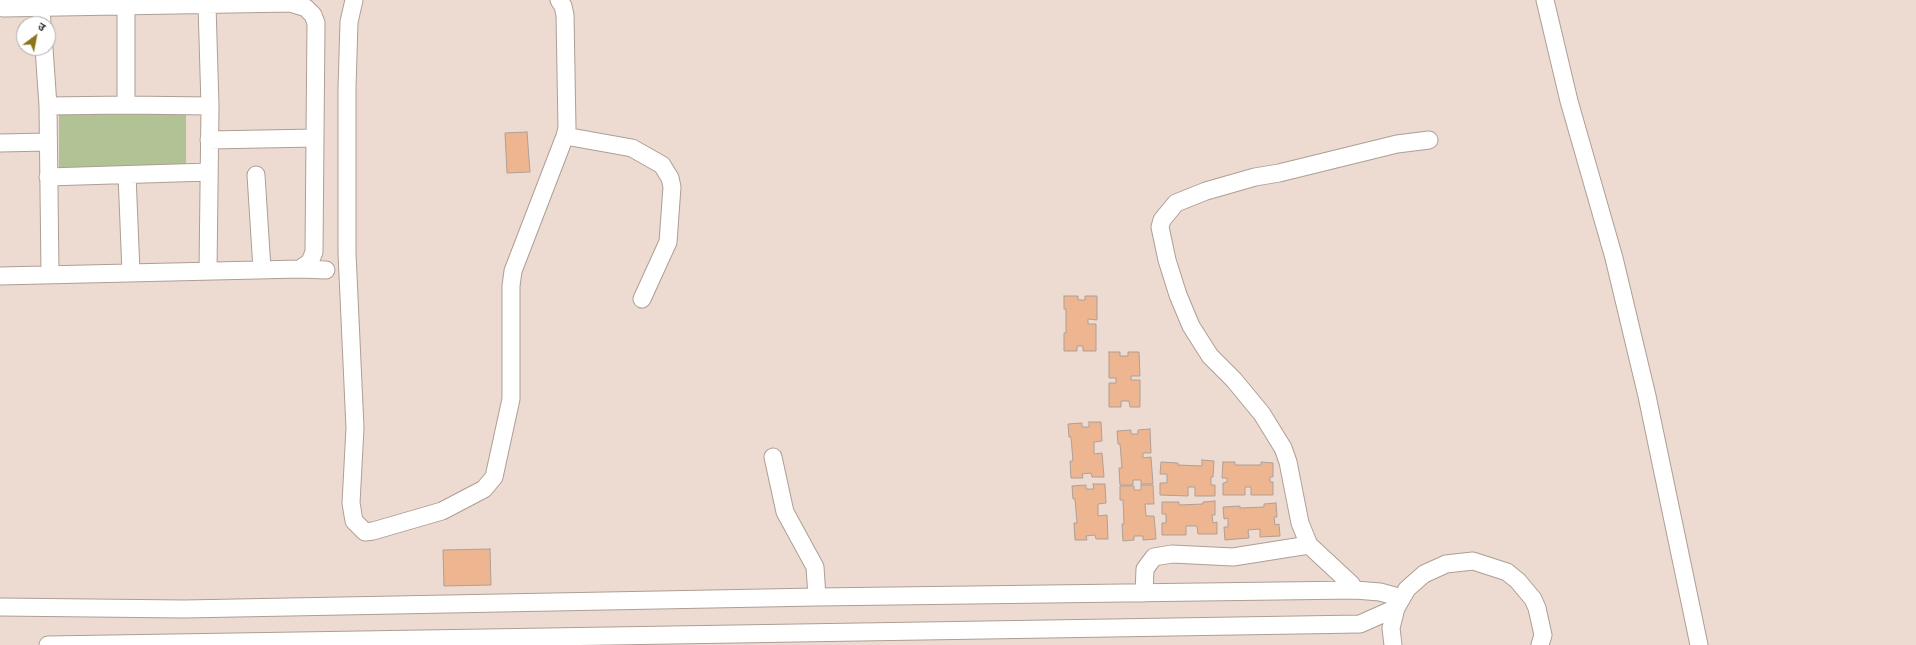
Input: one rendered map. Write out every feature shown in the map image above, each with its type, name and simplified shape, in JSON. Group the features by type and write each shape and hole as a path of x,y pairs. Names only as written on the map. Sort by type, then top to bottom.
{"street":[{"path":"354,0 349,22 347,88 347,253 355,428 350,503 354,522 365,532 373,532 442,511 484,489 494,477 511,404 511,286 513,271 567,128 565,15 563,6 559,0"},
{"path":"1545,0 1570,101 1614,258 1645,388 1699,645"},
{"path":"126,3 126,105"},
{"path":"3,8 42,16 126,3 208,5 307,4 316,23 314,252 310,262 300,269"},
{"path":"208,5 210,106 208,271"},
{"path":"45,56 48,106 50,274"},
{"path":"48,106 210,106"},
{"path":"565,136 632,148 662,165 670,178 672,187 668,242 642,299"},
{"path":"209,140 315,138"},
{"path":"1355,590 1351,584 1309,545 1300,523 1286,454 1262,414 1234,380 1210,356 1191,326 1166,260 1160,224 1176,203 1206,191 1255,177 1279,173 1397,144 1429,140"},
{"path":"0,143 48,142"},
{"path":"48,177 209,172"},
{"path":"127,175 131,272"},
{"path":"256,175 262,269"},
{"path":"0,276 262,269 326,270"},
{"path":"773,457 785,512 815,567 817,597"},
{"path":"1144,593 1145,569 1154,557 1172,554 1233,557 1309,545"},
{"path":"1393,645 1391,628 1399,603 1407,589 1424,574 1446,564 1473,561 1507,572 1518,581 1533,599 1537,608 1543,635 1540,645"},
{"path":"0,607 184,609 817,597 1355,590 1380,592 1399,603"},
{"path":"48,645 1360,624 1399,603"}],"green space":[{"path":"59,111 186,111 186,168 59,168"}],"building":[{"path":"527,132 530,172 507,173 505,133"},
{"path":"1064,296 1078,296 1078,300 1085,300 1085,296 1097,296 1097,320 1088,319 1088,324 1096,324 1096,351 1083,351 1083,346 1077,346 1077,351 1064,351 1066,309 1064,309"},
{"path":"1109,352 1120,352 1120,356 1128,356 1128,352 1139,352 1140,376 1131,376 1131,380 1140,380 1140,407 1130,407 1129,401 1121,401 1121,407 1109,407 1109,383 1116,383 1116,378 1109,378"},
{"path":"1089,422 1101,422 1102,441 1094,442 1094,454 1102,453 1104,477 1092,477 1091,473 1082,474 1083,478 1071,478 1070,461 1073,461 1071,437 1069,437 1068,424 1082,423 1082,427 1089,427"},
{"path":"1150,429 1151,453 1143,453 1143,458 1151,457 1153,484 1141,484 1141,480 1133,480 1133,485 1120,485 1119,468 1122,468 1120,444 1118,444 1117,431 1131,430 1131,434 1138,434 1138,430"},
{"path":"1202,460 1214,461 1211,485 1215,485 1215,496 1195,496 1195,487 1188,487 1188,496 1160,495 1160,483 1167,483 1167,474 1160,474 1161,462 1178,463 1178,465 1202,466"},
{"path":"1223,462 1235,462 1235,465 1261,465 1261,462 1273,463 1273,477 1270,477 1270,482 1273,482 1273,495 1251,495 1251,487 1245,487 1245,495 1223,495 1223,483 1227,482 1227,478 1222,478"},
{"path":"1093,484 1105,484 1106,503 1098,504 1098,516 1107,515 1108,539 1096,539 1095,535 1086,536 1087,540 1075,540 1074,523 1077,523 1075,499 1073,499 1072,486 1086,485 1086,489 1094,489"},
{"path":"1141,485 1153,485 1154,504 1145,504 1146,516 1154,516 1156,539 1143,540 1143,536 1134,536 1134,540 1123,541 1123,500 1120,500 1120,486 1134,486 1134,490 1141,490"},
{"path":"1215,501 1215,515 1212,515 1213,523 1217,522 1217,534 1198,534 1197,526 1186,526 1186,535 1162,535 1162,523 1166,523 1166,514 1162,514 1162,502 1179,502 1179,505 1203,504 1203,502"},
{"path":"1276,503 1277,517 1274,517 1275,525 1279,524 1280,536 1260,537 1260,529 1248,530 1249,538 1225,540 1224,527 1228,527 1228,518 1224,519 1223,507 1264,507 1264,504"},
{"path":"490,549 491,585 444,586 443,550"}]}
